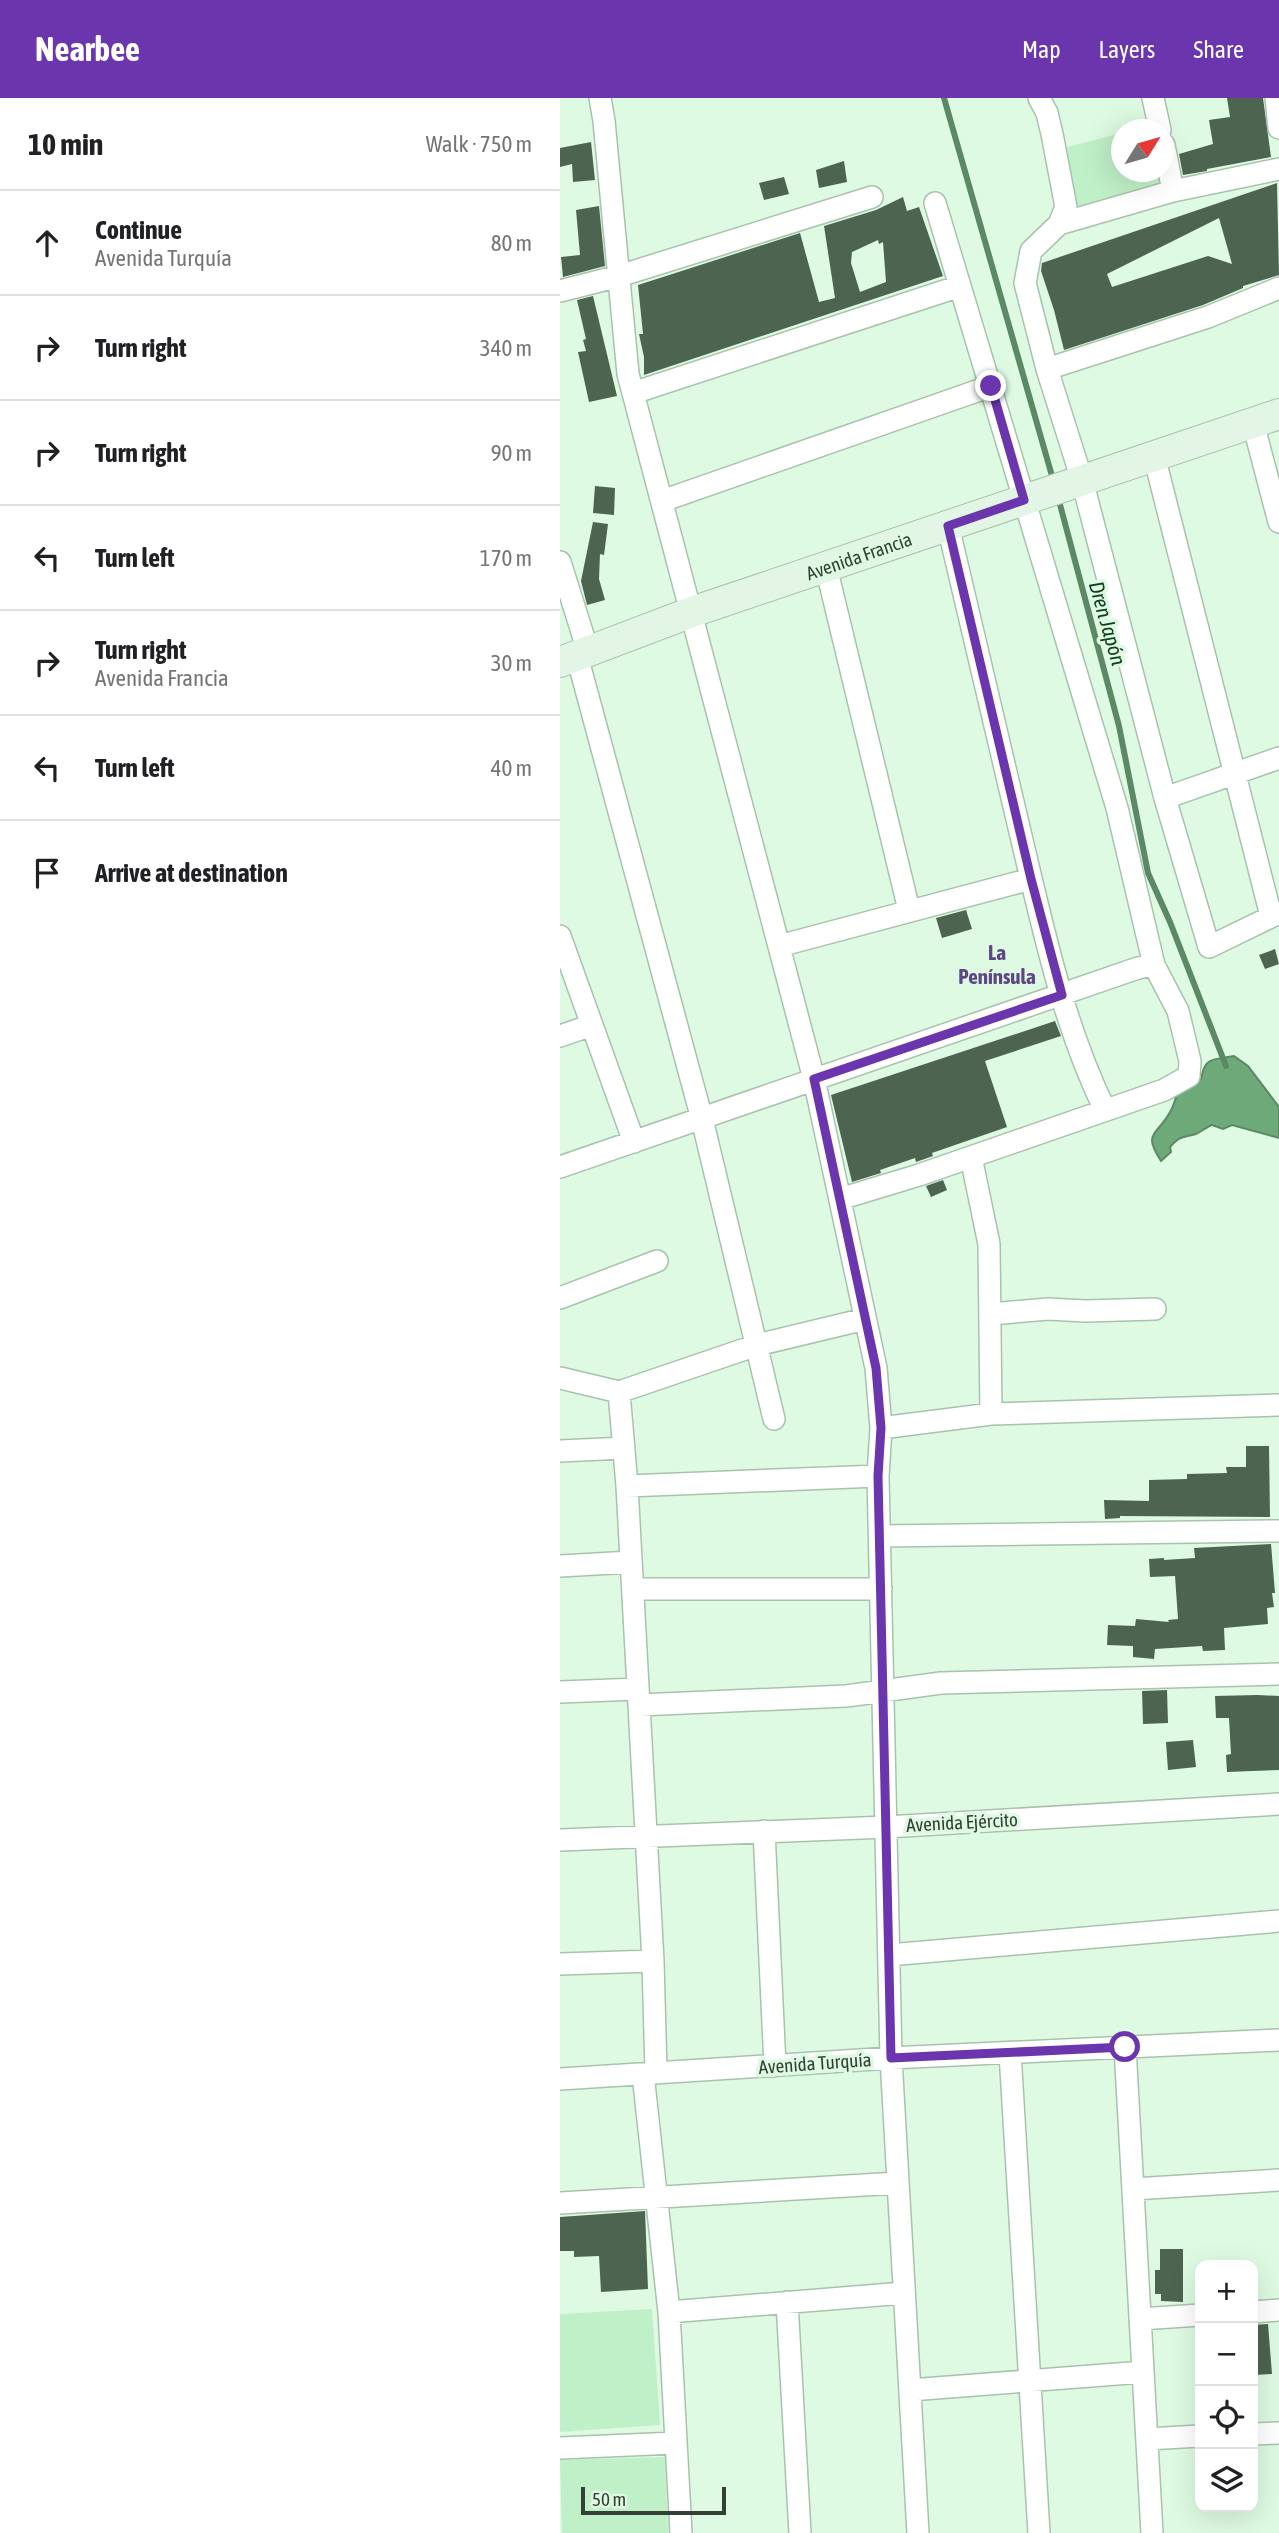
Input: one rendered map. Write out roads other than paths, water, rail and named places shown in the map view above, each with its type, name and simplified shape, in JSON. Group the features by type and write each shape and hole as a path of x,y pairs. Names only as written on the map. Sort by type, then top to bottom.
{"street":[{"path":"600,98 628,374 814,1079 876,1368 881,1428 878,1476 891,2058 918,2533"},
{"path":"1039,98 1047,113 1066,207 1059,224 1031,251 1025,283 1165,798 1209,947 1275,914 1233,774 1154,456"},
{"path":"1153,98 1158,119"},
{"path":"1276,98 1279,128"},
{"path":"1059,224 1173,191 1279,169"},
{"path":"1171,182 1173,191"},
{"path":"560,290 619,276 872,197"},
{"path":"840,1199 1164,1090 1189,1076 1191,1061 1178,1011 1154,965 1117,808 1031,498 991,386 935,202"},
{"path":"633,393 960,286"},
{"path":"1047,369 1208,317 1279,288"},
{"path":"662,501 991,386"},
{"path":"1266,419 1279,522"},
{"name":"Avenida Francia","path":"575,656 692,612 1266,419"},
{"path":"948,526 1031,879 1062,995 1087,1071 1105,1110"},
{"path":"560,562 575,656 702,1119 774,1419"},
{"path":"826,567 909,910"},
{"path":"1165,798 1279,758"},
{"path":"779,946 1031,879"},
{"path":"560,936 634,1142"},
{"path":"560,1167 1138,968 1154,965"},
{"path":"560,1036 592,1025"},
{"path":"971,1157 989,1244 991,1414"},
{"path":"560,1298 657,1261"},
{"path":"991,1314 1048,1309 1154,1309"},
{"path":"560,1378 618,1392 757,1345 865,1319"},
{"path":"618,1392 627,1486 653,1961 650,2073 657,2196 669,2312 681,2533"},
{"path":"881,1428 991,1414 1279,1405"},
{"path":"560,1451 624,1448"},
{"path":"627,1486 878,1476"},
{"path":"880,1536 1279,1531"},
{"path":"560,1566 631,1562"},
{"path":"633,1590 881,1589"},
{"path":"560,1692 639,1697 846,1696 941,1682 1279,1674"},
{"name":"Avenida Ejército","path":"560,1840 886,1827 1279,1804"},
{"path":"764,1831 775,2066"},
{"path":"889,1955 1279,1921"},
{"path":"560,1964 653,1961"},
{"name":"Avenida Turquía","path":"560,2079 891,2058 1279,2040"},
{"path":"1125,2047 1152,2533"},
{"path":"1010,2053 1039,2533"},
{"path":"1133,2189 1279,2180"},
{"path":"560,2203 898,2183"},
{"path":"669,2312 904,2293"},
{"path":"788,2302 800,2533"},
{"path":"1258,2312 1279,2310"},
{"path":"1140,2319 1195,2315"},
{"path":"910,2390 1143,2372"},
{"path":"1258,2434 1279,2433"},
{"path":"1147,2438 1195,2436"},
{"path":"560,2448 676,2443"}],"waterway":[{"name":"Dren Japón","path":"944,98 1054,483"},
{"name":"Dren Japón","path":"1058,497 1119,726 1148,873 1226,1066"}],"district":[{"name":"La Península","path":"997,964"}]}
